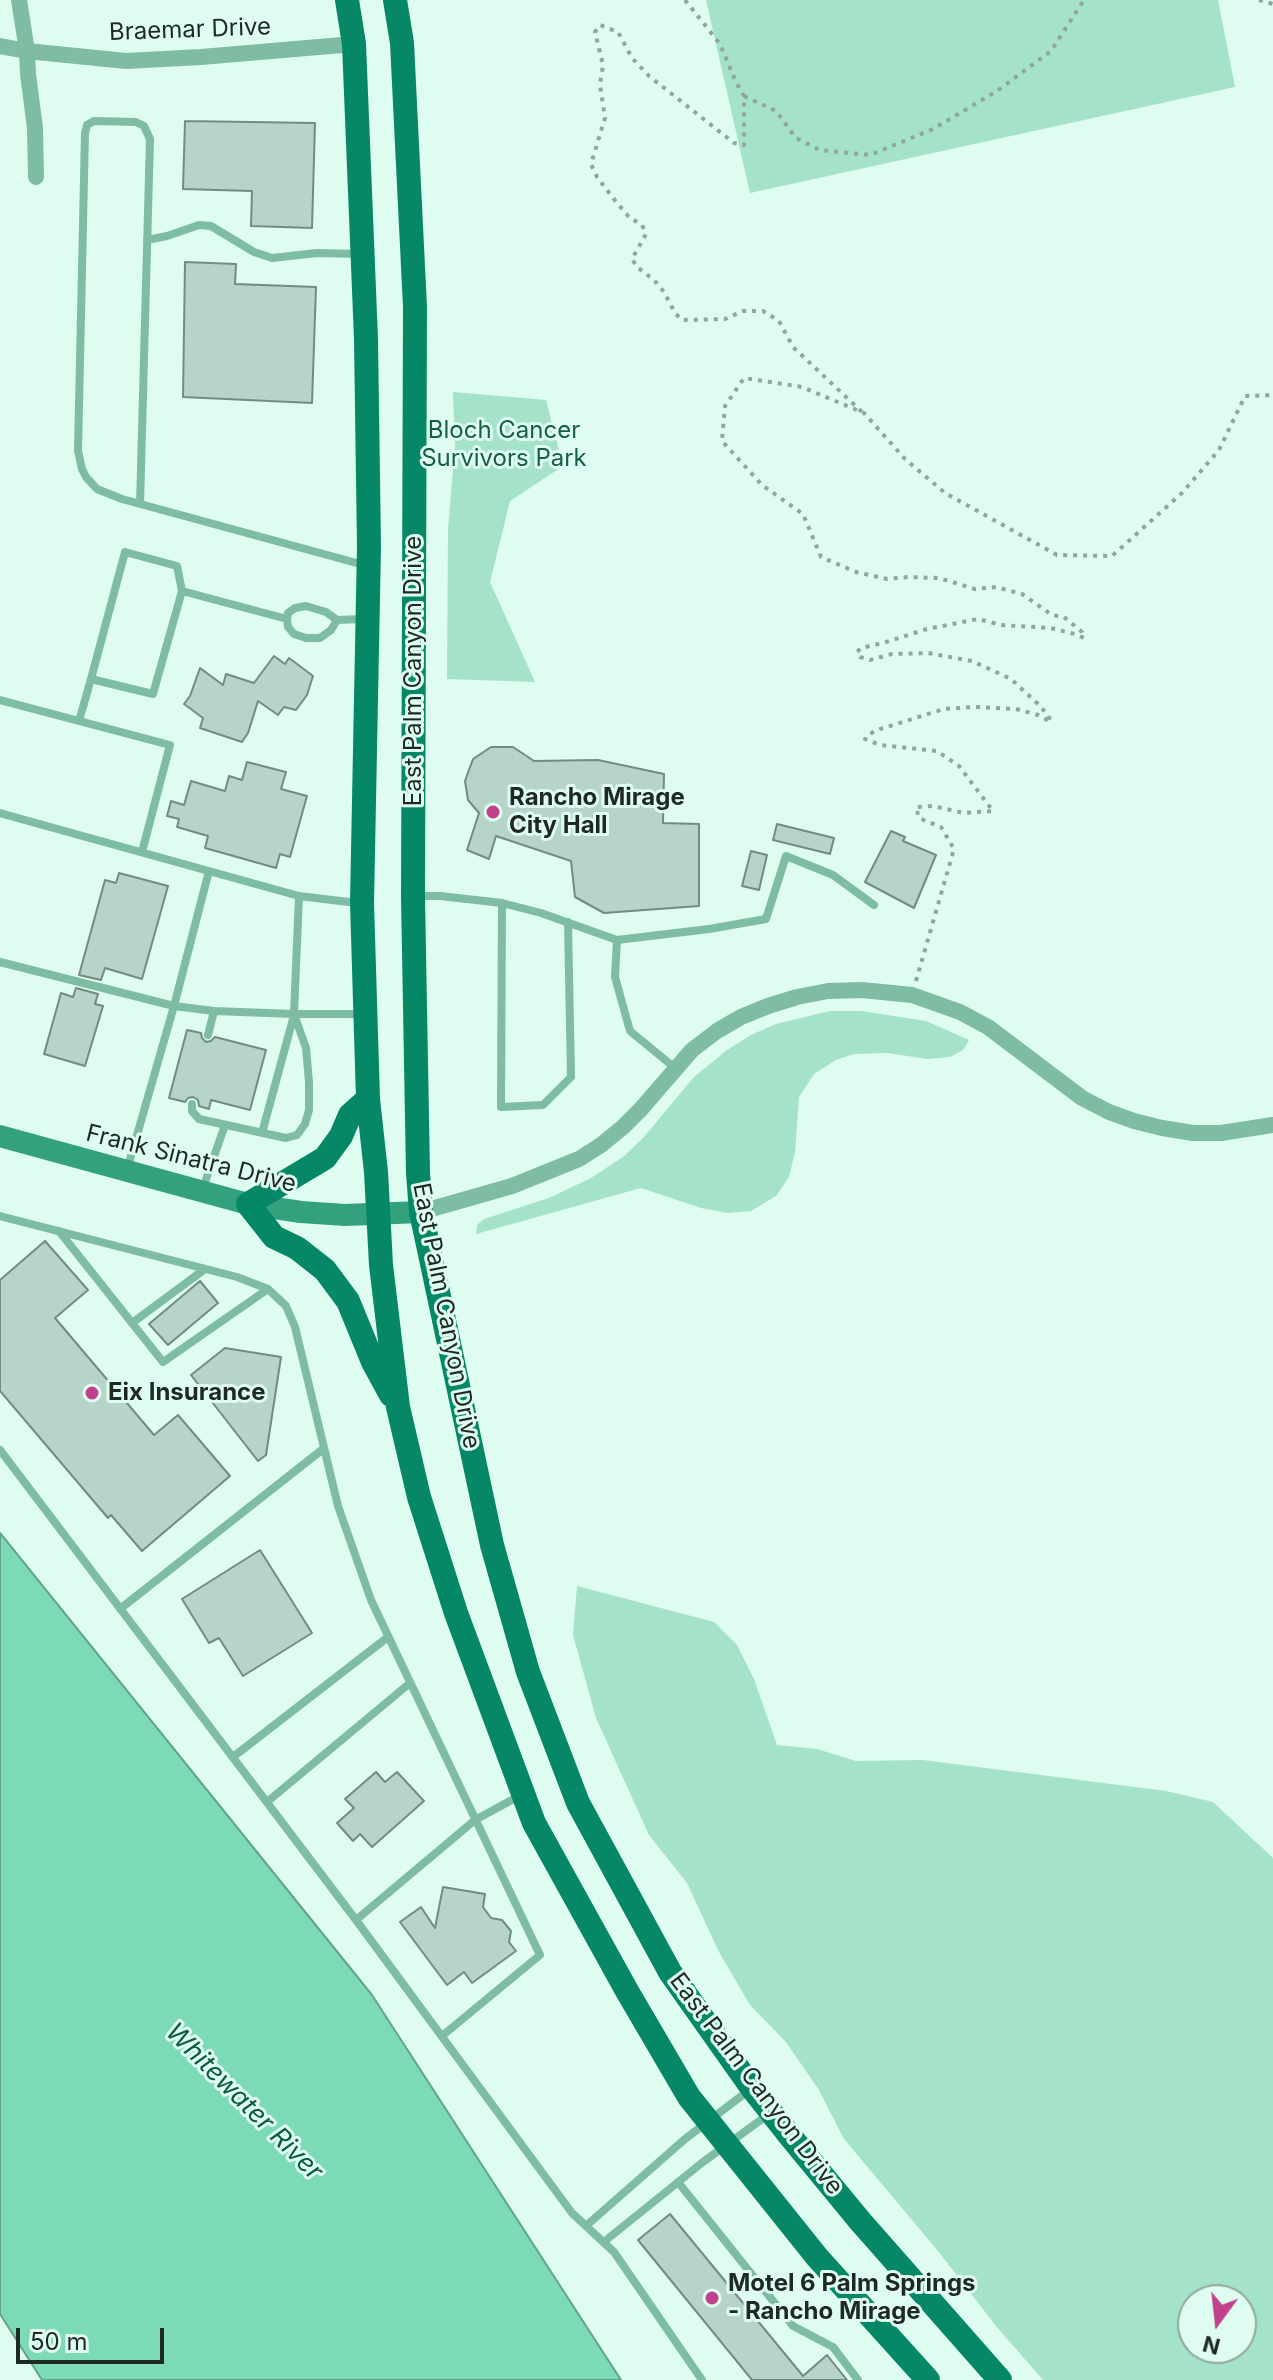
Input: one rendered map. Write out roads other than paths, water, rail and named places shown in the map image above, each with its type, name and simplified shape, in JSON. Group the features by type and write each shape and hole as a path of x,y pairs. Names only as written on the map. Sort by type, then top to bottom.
{"main road":[{"name":"East Palm Canyon Drive","path":"347,0 354,44 363,254 369,566 362,903 368,1099 398,1407 419,1497 456,1613 534,1823 627,1991 689,2097 817,2257 928,2380"},
{"name":"East Palm Canyon Drive","path":"395,0 402,43 415,307 413,896 421,1212 492,1545 528,1672 578,1803 663,1959 771,2112 860,2221 1000,2380"},
{"path":"368,1099 350,1115 341,1136 325,1158 248,1204 274,1237 297,1248 325,1270 348,1301 373,1362 398,1407"},
{"name":"Frank Sinatra Drive","path":"0,1136 248,1204 301,1212 377,1216 421,1212"}],"street":[{"path":"19,0 35,128 36,177"},
{"name":"Braemar Drive","path":"0,46 126,61 354,44"},
{"name":"Frank Sinatra Drive","path":"421,1212 512,1186 579,1159 623,1127 692,1050 717,1031 741,1017 797,997 828,991 862,990 912,995 960,1012 988,1027 1082,1098 1134,1121 1193,1133 1221,1133 1273,1125"}],"lane":[{"path":"140,504 150,139 144,126 136,122 94,121 87,125 85,133 78,451 82,469 90,483 97,489 140,504 369,566"},
{"path":"147,240 199,225 211,226 254,252 272,258 317,253 363,254"},
{"path":"79,721 125,552 177,566 182,591 153,694 91,679"},
{"path":"182,591 287,619"},
{"path":"337,620 331,630 320,638 306,638 294,634 288,627 287,619 288,613 295,608 306,606 326,612 337,620 368,619"},
{"path":"0,700 170,745 142,852"},
{"path":"0,813 299,896 362,903"},
{"path":"413,896 502,903 617,940 766,919 786,856 833,875 874,905"},
{"path":"127,1171 209,871"},
{"path":"262,1133 294,1014 299,896"},
{"path":"502,903 501,1107 543,1105 571,1077 568,922"},
{"path":"617,940 615,977 630,1031 675,1068"},
{"path":"0,962 174,1006 214,1011 366,1014"},
{"path":"208,1035 214,1011"},
{"path":"192,1104 192,1111 199,1119 286,1138 297,1135 305,1124 309,1110 306,1048 294,1014"},
{"path":"201,1192 225,1125"},
{"path":"0,1216 237,1277 268,1289 286,1306 295,1327 338,1506 371,1600 540,1955 442,2036"},
{"path":"58,1231 163,1362 268,1289"},
{"path":"132,1323 205,1269"},
{"path":"120,1609 323,1449"},
{"path":"0,1450 356,1920 572,2213 605,2241 702,2380"},
{"path":"233,1757 388,1637"},
{"path":"267,1802 410,1683"},
{"path":"356,1920 475,1820 523,1794"},
{"path":"587,2225 681,2142 752,2088"},
{"path":"605,2241 771,2112"},
{"path":"678,2182 793,2326 833,2347 858,2380"}],"water":[{"name":"Whitewater River","path":"0,1533 372,1995 621,2380 42,2380 0,2314"}],"place":[{"name":"Rancho Mirage City Hall","path":"493,812"},
{"name":"Eix Insurance","path":"92,1393"},
{"name":"Motel 6 Palm Springs - Rancho Mirage","path":"712,2298"}],"park label":[{"name":"Bloch Cancer Survivors Park","path":"504,445"}]}
